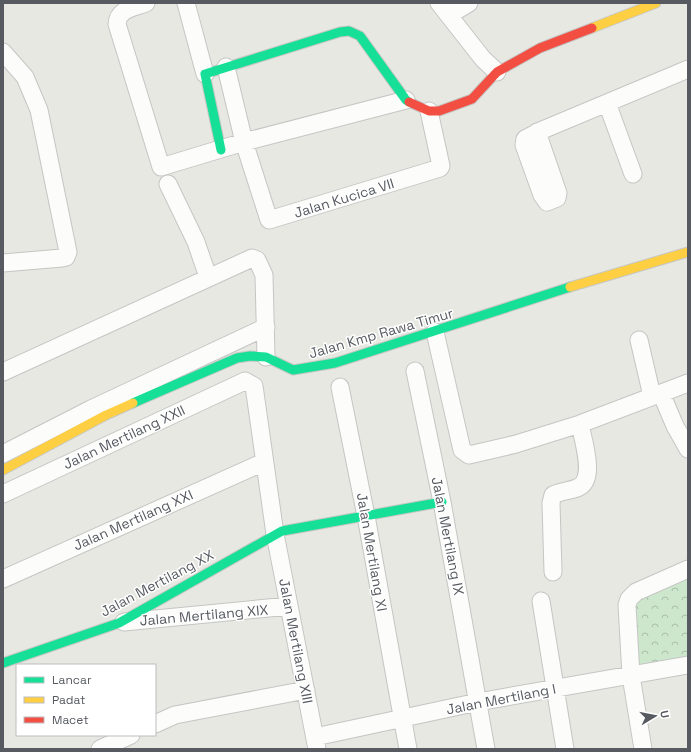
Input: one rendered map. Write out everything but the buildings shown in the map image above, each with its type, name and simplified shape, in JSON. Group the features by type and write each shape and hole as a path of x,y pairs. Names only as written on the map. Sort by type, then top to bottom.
{"street":[{"path":"146,3 122,12 118,18 117,24 161,167 244,142 406,100"},
{"path":"186,3 205,74 221,150"},
{"path":"469,3 444,9 483,59 497,72"},
{"path":"205,74 340,32 349,31 360,36 406,100 429,111 439,111 451,108 472,99 497,72 540,48 656,3"},
{"path":"3,52 25,77 39,110 68,252 66,256 62,258 3,263"},
{"name":"Jalan Kucica VII","path":"226,67 244,142 267,216 269,220 272,221 440,168 429,111"},
{"path":"537,132 688,69"},
{"path":"607,103 632,174"},
{"path":"168,184 196,242 208,277"},
{"name":"Jalan Kmp Rawa Timur","path":"3,470 106,415 226,361 250,356 266,357 293,370 309,369 335,363 621,271 688,252"},
{"path":"3,372 252,258 257,260 264,275 266,357"},
{"path":"3,454 91,409 266,327"},
{"path":"435,332 464,453 469,455 516,444 580,424 688,383"},
{"path":"639,340 657,395 688,449"},
{"name":"Jalan Mertilang IX","path":"415,370 442,502 486,749"},
{"name":"Jalan Mertilang XIII","path":"245,381 254,386 275,534 316,743"},
{"name":"Jalan Mertilang XXII","path":"3,494 245,381"},
{"name":"Jalan Mertilang XI","path":"340,386 366,516 408,749"},
{"path":"553,572 551,503 553,495 578,488 584,484 588,478 580,424"},
{"name":"Jalan Mertilang XXI","path":"3,579 264,462"},
{"path":"275,534 282,531 442,502"},
{"name":"Jalan Mertilang XX","path":"3,663 119,623 275,534"},
{"path":"644,749 631,676 627,605 629,599 636,592 688,570"},
{"path":"541,601 566,749"},
{"name":"Jalan Mertilang XIX","path":"119,623 289,606"},
{"name":"Jalan Mertilang I","path":"316,743 403,718 478,702 688,666"},
{"path":"156,724 175,715 306,690"},
{"path":"100,749 129,736"}],"green space":[{"path":"688,573 688,665 631,676 636,592"}],"traffic: fast":[{"path":"221,150 205,74 340,32 349,31 360,36 406,100 409,102"},
{"path":"133,403 237,358 250,356 266,357 293,370 335,363 570,287"},
{"path":"3,663 119,623 282,531 442,502"}],"traffic: slow":[{"path":"592,28 656,3"},
{"path":"570,287 688,252"},
{"path":"3,470 106,415 133,403"}],"traffic: jam":[{"path":"409,102 429,111 439,111 472,99 497,72 540,48 592,28"}]}
